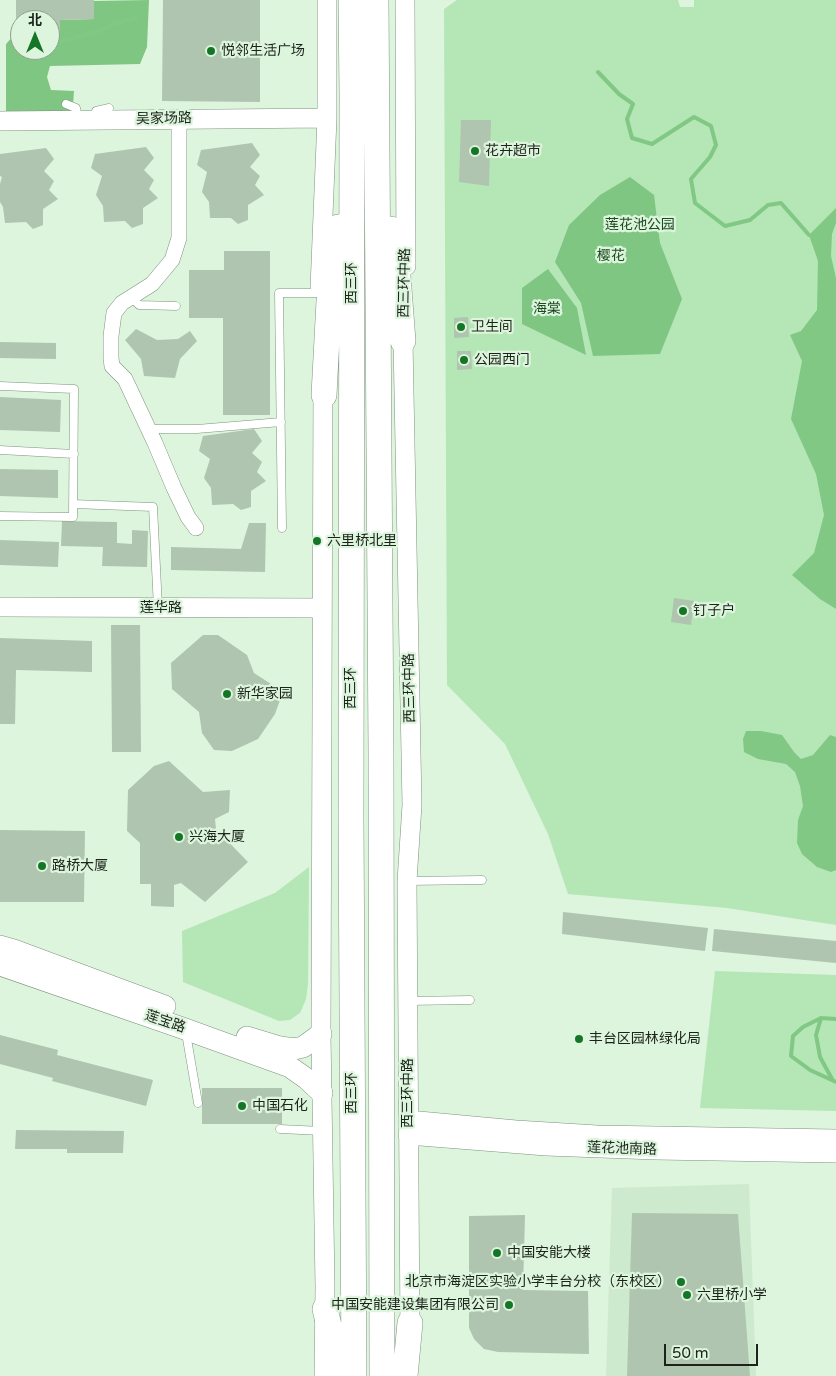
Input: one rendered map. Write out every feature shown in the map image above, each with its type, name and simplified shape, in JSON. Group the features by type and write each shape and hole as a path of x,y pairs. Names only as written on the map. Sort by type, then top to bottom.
{"highway":[{"name":"西三环","path":"351,0 351,819 354,1376"},
{"name":"西三环","path":"376,0 381,751 382,1376"},
{"path":"378,93 390,140 391,230 398,276 403,341"},
{"path":"324,394 329,301 338,231 339,146 352,94"},
{"path":"325,1309 341,1376"},
{"path":"405,1376 410,1323"}],"main road":[{"name":"莲宝路","path":"0,946 260,1042 280,1047 304,1047 321,1034"},
{"name":"莲宝路","path":"0,965 290,1067 322,1093"}],"street":[{"path":"324,1376 325,1309 321,1034 324,394 319,336 327,118 327,0"},
{"name":"西三环中路","path":"405,0 406,314 403,341 412,805 407,881 411,1376"},
{"name":"吴家场路","path":"0,121 327,118"},
{"path":"179,119 179,238 172,260 152,284 122,303 114,313 111,358 112,366 125,379 174,488 188,517 196,528"},
{"name":"莲华路","path":"0,607 322,608"},
{"name":"莲花池南路","path":"408,1127 516,1130 597,1135 836,1139"},
{"name":"莲花池南路","path":"408,1127 546,1146 836,1153"}],"lane":[{"path":"66,104 76,108 86,121 96,111 109,108"},
{"path":"282,528 280,293 320,293"},
{"path":"131,297 139,305 176,306"},
{"path":"0,386 74,388 73,517 0,516"},
{"path":"149,429 198,429 281,422"},
{"path":"0,450 74,454"},
{"path":"73,504 153,507 158,608"},
{"path":"407,881 482,880"},
{"path":"408,1002 470,1000"},
{"path":"186,1029 198,1103"},
{"path":"280,1129 322,1131"}],"shaded area":[{"path":"836,208 836,223 832,234 831,256 836,278 836,609 820,599 792,575 814,553 824,515 816,474 791,419 802,361 790,335 801,331 817,310 818,261 809,235"},
{"path":"746,731 761,731 782,735 801,759 813,755 830,735 836,737 836,870 831,872 817,867 802,854 797,843 798,820 803,806 800,786 795,772 786,764 758,759 744,752 743,739"},
{"name":"北京市海淀区实验小学丰台分校（东校区）","path":"749,1184 756,1376 606,1376 612,1188"}],"green space":[{"path":"149,0 147,47 140,64 50,66 47,77 51,90 74,91 72,120 6,121 6,44 10,40 10,60 60,60 60,20 94,19 94,1"},
{"name":"莲花池公园","path":"457,0 678,0 680,7 694,7 694,0 836,0 836,925 727,908 568,894 548,834 505,744 447,685 444,9"},
{"name":"樱花","path":"630,177 654,195 660,243 682,299 660,354 593,356 581,303 555,262 569,225 600,195"},
{"name":"海棠","path":"548,269 577,308 586,355 522,324 522,288"},
{"path":"309,867 308,984 306,999 300,1013 290,1020 279,1021 183,982 182,931 275,893"},
{"path":"715,971 836,975 836,1111 700,1108"}],"building":[{"path":"16,0 94,0 94,19 60,20 60,10 16,10"},
{"name":"悦邻生活广场","path":"163,0 260,0 260,102 162,101"},
{"name":"花卉超市","path":"461,120 491,120 489,186 459,182"},
{"path":"252,143 260,155 250,167 260,176 255,185 264,195 248,205 248,220 238,224 231,218 210,218 209,202 202,192 207,172 197,165 201,150"},
{"path":"146,147 154,158 144,170 154,180 149,189 158,198 143,208 143,224 132,228 125,221 104,222 103,206 96,195 102,176 91,168 95,154"},
{"path":"46,148 54,159 44,171 54,181 49,190 58,199 43,209 43,225 33,229 26,222 5,223 3,207 0,202 2,177 0,176 0,154"},
{"path":"224,251 270,251 270,415 223,415 223,318 189,318 189,270 224,270"},
{"name":"卫生间","path":"468,317 469,337 454,338 454,318"},
{"path":"136,329 157,340 178,339 190,331 197,341 180,359 175,378 144,376 141,359 125,340"},
{"path":"0,342 56,343 56,359 0,358"},
{"name":"公园西门","path":"457,351 471,351 472,369 457,370"},
{"path":"0,397 61,400 60,432 0,430"},
{"path":"254,429 262,441 252,453 262,462 257,472 266,481 251,491 251,507 241,510 233,504 212,505 211,488 204,478 210,459 199,451 203,436"},
{"path":"0,469 58,470 58,498 0,496"},
{"path":"62,521 117,522 117,543 132,544 132,530 148,531 147,567 102,566 103,547 61,546"},
{"path":"249,523 266,523 265,572 171,570 171,547 241,549"},
{"path":"0,540 59,542 58,567 0,565"},
{"name":"钉子户","path":"674,598 694,601 691,625 671,622"},
{"path":"111,625 140,625 141,752 112,752"},
{"name":"新华家园","path":"203,635 218,635 247,655 254,673 271,684 280,700 275,714 258,739 232,751 214,750 202,733 199,712 172,689 171,663"},
{"path":"0,638 92,641 92,672 16,670 15,724 0,724"},
{"name":"兴海大厦","path":"169,761 203,792 230,790 229,812 215,819 216,829 248,862 205,902 181,883 174,885 174,907 151,906 151,884 140,884 140,843 127,831 128,790 154,766"},
{"name":"路桥大厦","path":"0,830 85,831 84,902 0,902"},
{"path":"563,912 708,928 705,951 562,934"},
{"path":"714,929 836,941 836,963 712,951"},
{"path":"0,1035 58,1050 57,1055 153,1080 146,1106 52,1081 53,1078 0,1064"},
{"name":"中国石化","path":"202,1088 282,1088 282,1124 202,1124"},
{"path":"16,1130 124,1131 123,1153 67,1153 67,1149 15,1149"},
{"name":"北京市海淀区实验小学丰台分校（东校区）","path":"632,1213 738,1214 750,1376 627,1376"},
{"name":"中国安能大楼","path":"525,1215 523,1290 588,1291 589,1354 498,1352 484,1349 474,1339 469,1328 469,1216"}],"waterway":[{"path":"60,42 136,18"},
{"path":"598,72 619,94 633,104 627,119 632,138 652,144 694,117 711,126 716,145 710,157 691,179 695,203 725,226 750,220 768,205 781,203 809,235"},
{"path":"821,1018 816,1035 820,1057 832,1079"},
{"path":"836,1019 821,1018 803,1027 793,1036 791,1056 810,1070 836,1082"}],"place":[{"name":"悦邻生活广场","path":"211,51"},
{"name":"花卉超市","path":"475,151"},
{"name":"卫生间","path":"461,327"},
{"name":"公园西门","path":"464,360"},
{"name":"六里桥北里","path":"317,541"},
{"name":"钉子户","path":"683,611"},
{"name":"新华家园","path":"227,694"},
{"name":"兴海大厦","path":"179,837"},
{"name":"路桥大厦","path":"42,866"},
{"name":"丰台区园林绿化局","path":"579,1039"},
{"name":"中国石化","path":"242,1106"},
{"name":"中国安能大楼","path":"497,1253"},
{"name":"北京市海淀区实验小学丰台分校（东校区）","path":"681,1282"},
{"name":"六里桥小学","path":"687,1295"},
{"name":"中国安能建设集团有限公司","path":"509,1305"}]}
